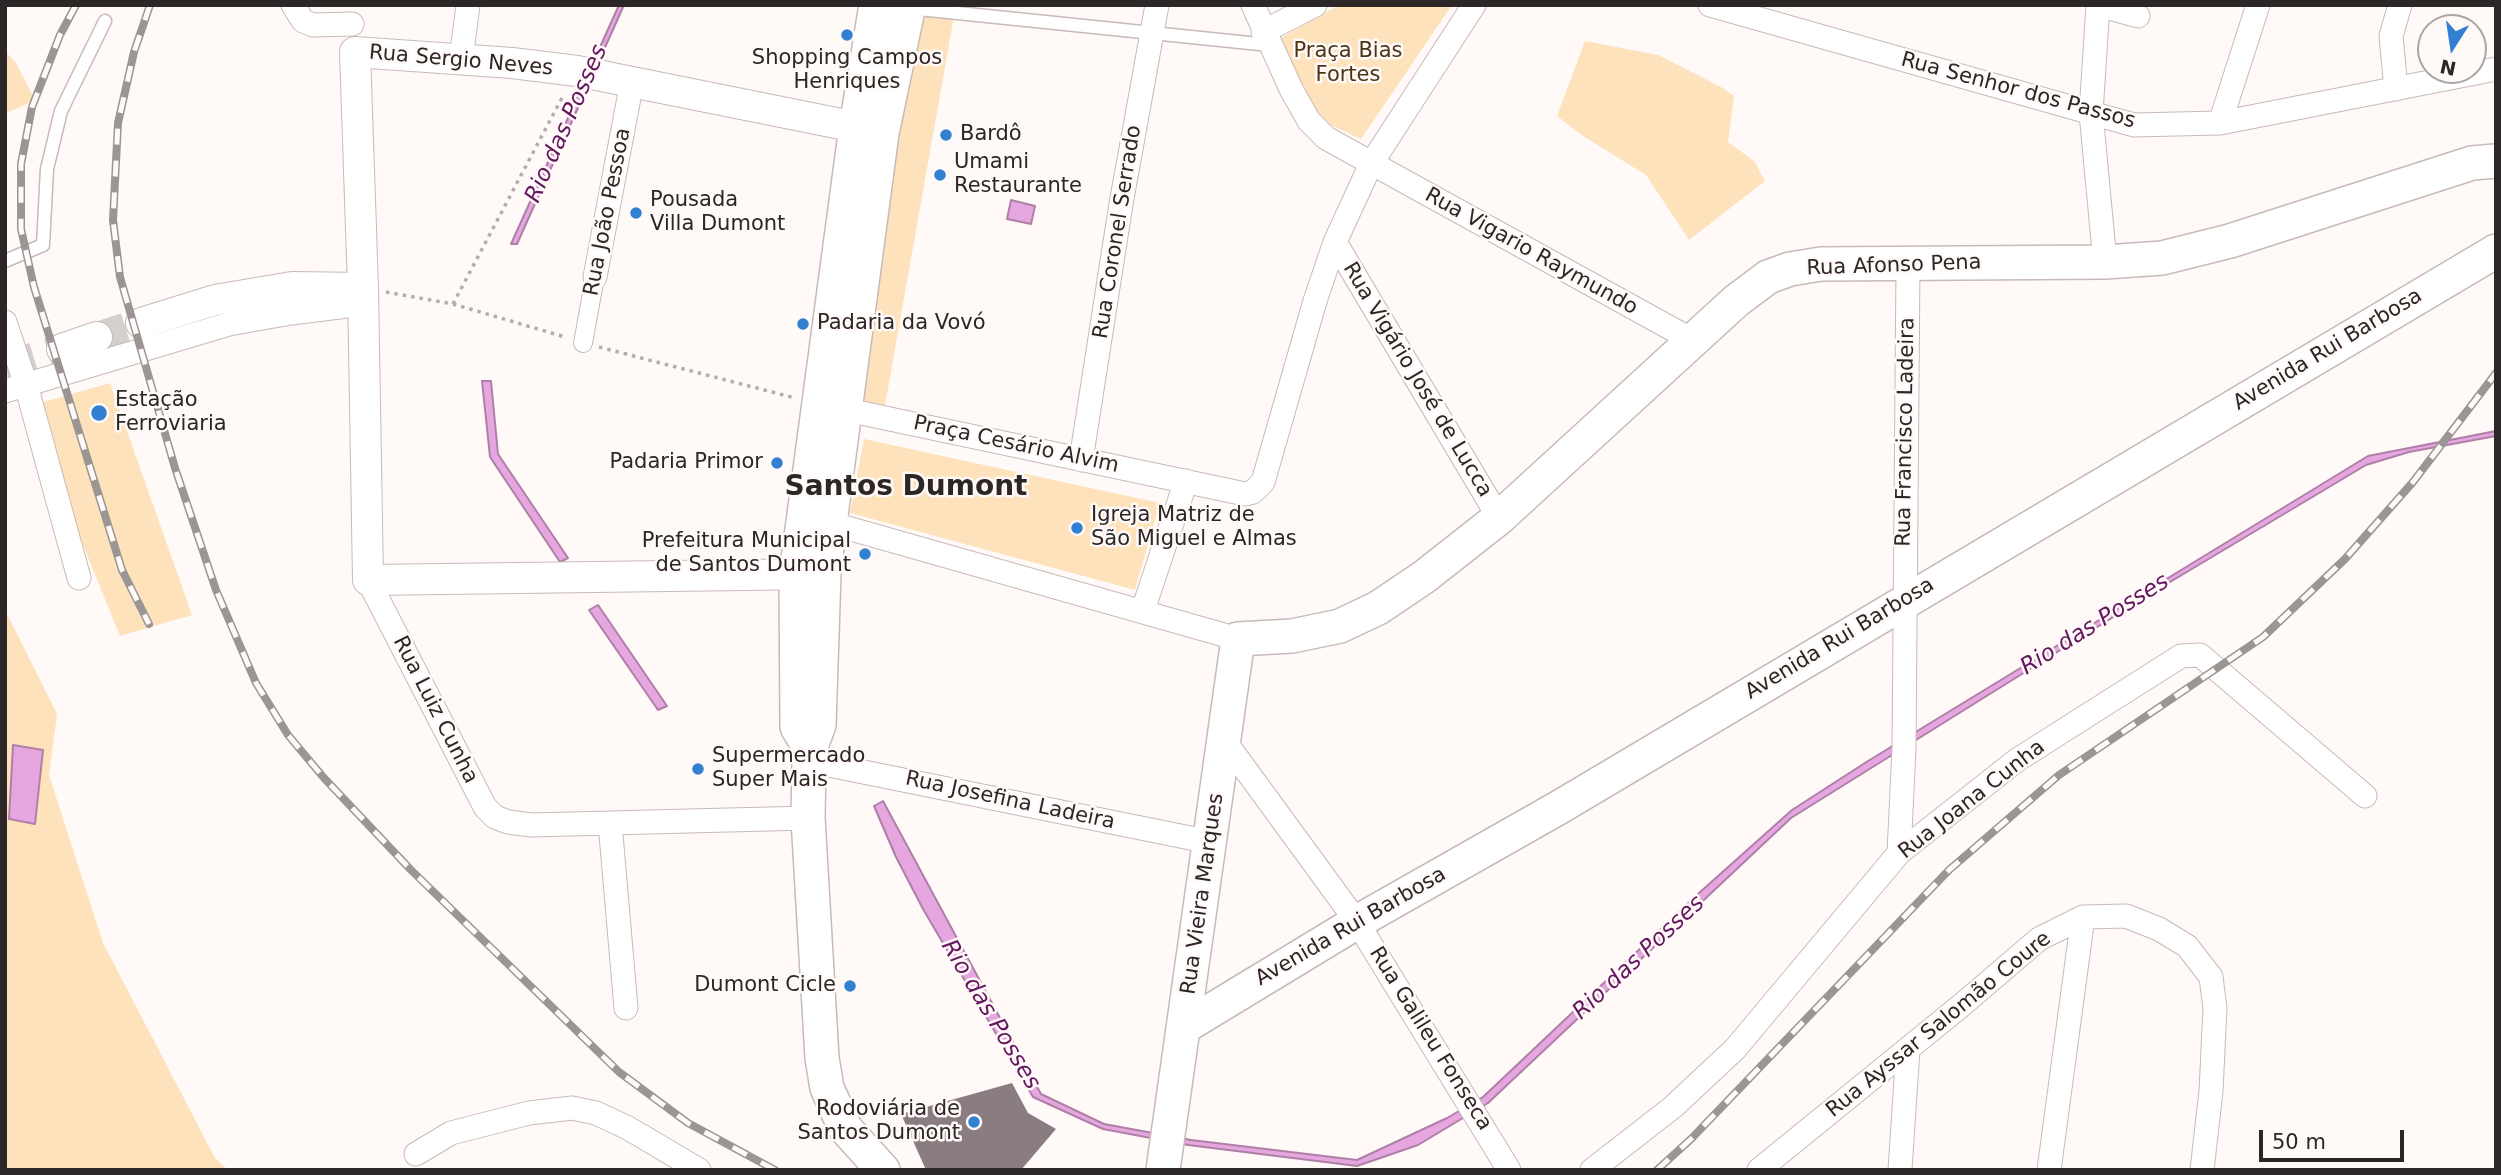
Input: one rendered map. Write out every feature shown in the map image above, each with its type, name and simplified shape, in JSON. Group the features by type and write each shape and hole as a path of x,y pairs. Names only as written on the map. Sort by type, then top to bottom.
{"main road":[{"path":"876,5 856,127 831,406 810,574 797,727 810,755 808,818 822,1058 827,1088 845,1128 883,1170"},
{"path":"810,574 830,523 831,406 868,240 882,133 909,7"},
{"path":"856,127 864,138 868,154 868,240"},
{"name":"Rua Afonso Pena","path":"1238,639 1292,636 1340,626 1378,608 1424,577 1499,518 1735,301 1768,277 1821,264 2105,262 2162,258 2230,241 2472,163 2496,161"},
{"name":"Avenida Rui Barbosa","path":"1184,1027 1357,922 1558,808 2496,251"},
{"name":"Rua Vieira Marques","path":"1166,1149 1238,639"}],"street":[{"path":"293,5 303,21 313,26 353,27"},
{"path":"461,59 468,5"},
{"name":"Rua Coronel Serrado","path":"1082,460 1121,204 1157,5"},
{"path":"1252,5 1266,39 1309,121 1326,138 1371,164"},
{"path":"1266,39 1315,5"},
{"path":"1335,242 1371,164 1474,5"},
{"name":"Rua Senhor dos Passos","path":"1710,5 2134,125 2220,123 2496,69"},
{"path":"2105,262 2091,113 2098,5 2138,16"},
{"path":"2220,123 2258,5"},
{"path":"2396,89 2391,36 2400,5"},
{"name":"Rua Sergio Neves","path":"353,27 461,59 600,75 856,127"},
{"name":"Rua Luiz Cunha","path":"353,27 363,296 368,580 485,807 495,817 531,825 808,818"},
{"name":"Rua João Pessoa","path":"583,343 596,277 600,75"},
{"name":"Rua Vigario Raymundo","path":"1371,164 1692,340"},
{"name":"Praça Cesário Alvim","path":"831,406 1245,494 1253,492 1263,482 1335,242"},
{"name":"Rua Vigário José de Lucca","path":"1335,242 1499,518"},
{"name":"Rua Francisco Ladeira","path":"1899,853 1904,742 1908,264"},
{"path":"16,388 141,337 215,300 292,287 363,296"},
{"path":"5,322 16,388 79,578"},
{"path":"62,349 97,337"},
{"path":"1143,610 1186,481"},
{"path":"830,523 1238,639"},
{"path":"368,580 810,574"},
{"name":"Rua Joana Cunha","path":"1592,1170 1673,1107 1735,1049 1899,853 2017,760 2170,662 2191,654 2200,655 2365,796"},
{"name":"Rua Galileu Fonseca","path":"1224,740 1357,922 1510,1170"},
{"name":"Rua Josefina Ladeira","path":"810,755 1210,842"},
{"path":"610,823 626,1008"},
{"name":"Rua Ayssar Salomão Coure","path":"1759,1170 2039,939 2083,917 2126,916 2159,929 2188,946 2211,977 2216,1008 2211,1091 2202,1170"},
{"path":"2049,1170 2083,917"},
{"path":"1900,1170 1908,1049"},
{"path":"415,1154 451,1132 529,1113 572,1108 596,1113 628,1128 699,1170"}],"lane":[{"path":"909,7 1151,33 1266,39"},
{"path":"5,261 43,245 47,169 61,111 105,21"}],"path":[{"path":"453,304 600,75"}],"green space":[{"path":"922,5 956,5 884,411 852,402"},
{"name":"Praça Bias Fortes","path":"1339,5 1452,5 1361,139 1324,122 1309,110 1281,38"},
{"path":"1585,41 1658,55 1734,96 1728,142 1754,161 1765,181 1689,240 1646,175 1583,136 1557,116"},
{"path":"5,51 16,63 35,100 5,114"},
{"path":"110,383 192,615 120,636 27,407"},
{"path":"864,439 1160,503 1135,590 850,513"},
{"path":"5,610 57,714 49,775 103,943 215,1158 228,1170 5,1170"}],"water":[{"name":"Rio das Posses","path":"619,5 624,5 517,244 511,244"},
{"path":"1011,200 1035,206 1031,224 1007,219"},
{"path":"482,381 491,381 498,454 568,558 560,562 490,457"},
{"name":"Rio das Posses","path":"2496,431 2496,436 2409,452 2366,465 2155,591 1791,818 1488,1103 1418,1145 1357,1166 1188,1145 1103,1129 1033,1097 923,909 874,806 883,801 1041,1094 1104,1124 1191,1140 1357,1160 1447,1118 1483,1097 1699,893 1792,810 1868,761 2368,456"},
{"path":"598,605 667,706 658,710 589,610"},
{"path":"13,745 43,750 35,824 9,819"}],"building":[{"name":"Rodoviária de Santos Dumont","path":"1012,1083 1028,1113 1056,1129 1021,1170 926,1170 901,1114"}],"tunnel":[{"path":"97,337 141,323"},
{"path":"5,366 62,349"}],"railway":[{"path":"76,5 60,35 32,107 21,164 21,229 34,287 122,570 149,624"},
{"path":"150,5 134,52 118,123 113,220 120,277 175,468 216,590 256,683 288,735 324,778 411,870 619,1072 688,1123 775,1170"},
{"path":"1657,1170 1691,1139 1949,870 2059,775 2263,637 2345,559 2413,482 2496,373"}],"place":[{"name":"Shopping Campos Henriques","path":"847,35"},
{"name":"Bardô","path":"946,135"},
{"name":"Umami Restaurante","path":"940,175"},
{"name":"Pousada Villa Dumont","path":"636,213"},
{"name":"Padaria da Vovó","path":"803,324"},
{"name":"Estação Ferroviaria","path":"99,413"},
{"name":"Padaria Primor","path":"777,463"},
{"name":"Igreja Matriz de São Miguel e Almas","path":"1077,528"},
{"name":"Prefeitura Municipal de Santos Dumont","path":"865,554"},
{"name":"Supermercado Super Mais","path":"698,769"},
{"name":"Dumont Cicle","path":"850,986"},
{"name":"Rodoviária de Santos Dumont","path":"974,1122"}],"district":[{"name":"Santos Dumont","path":"906,488"}]}
